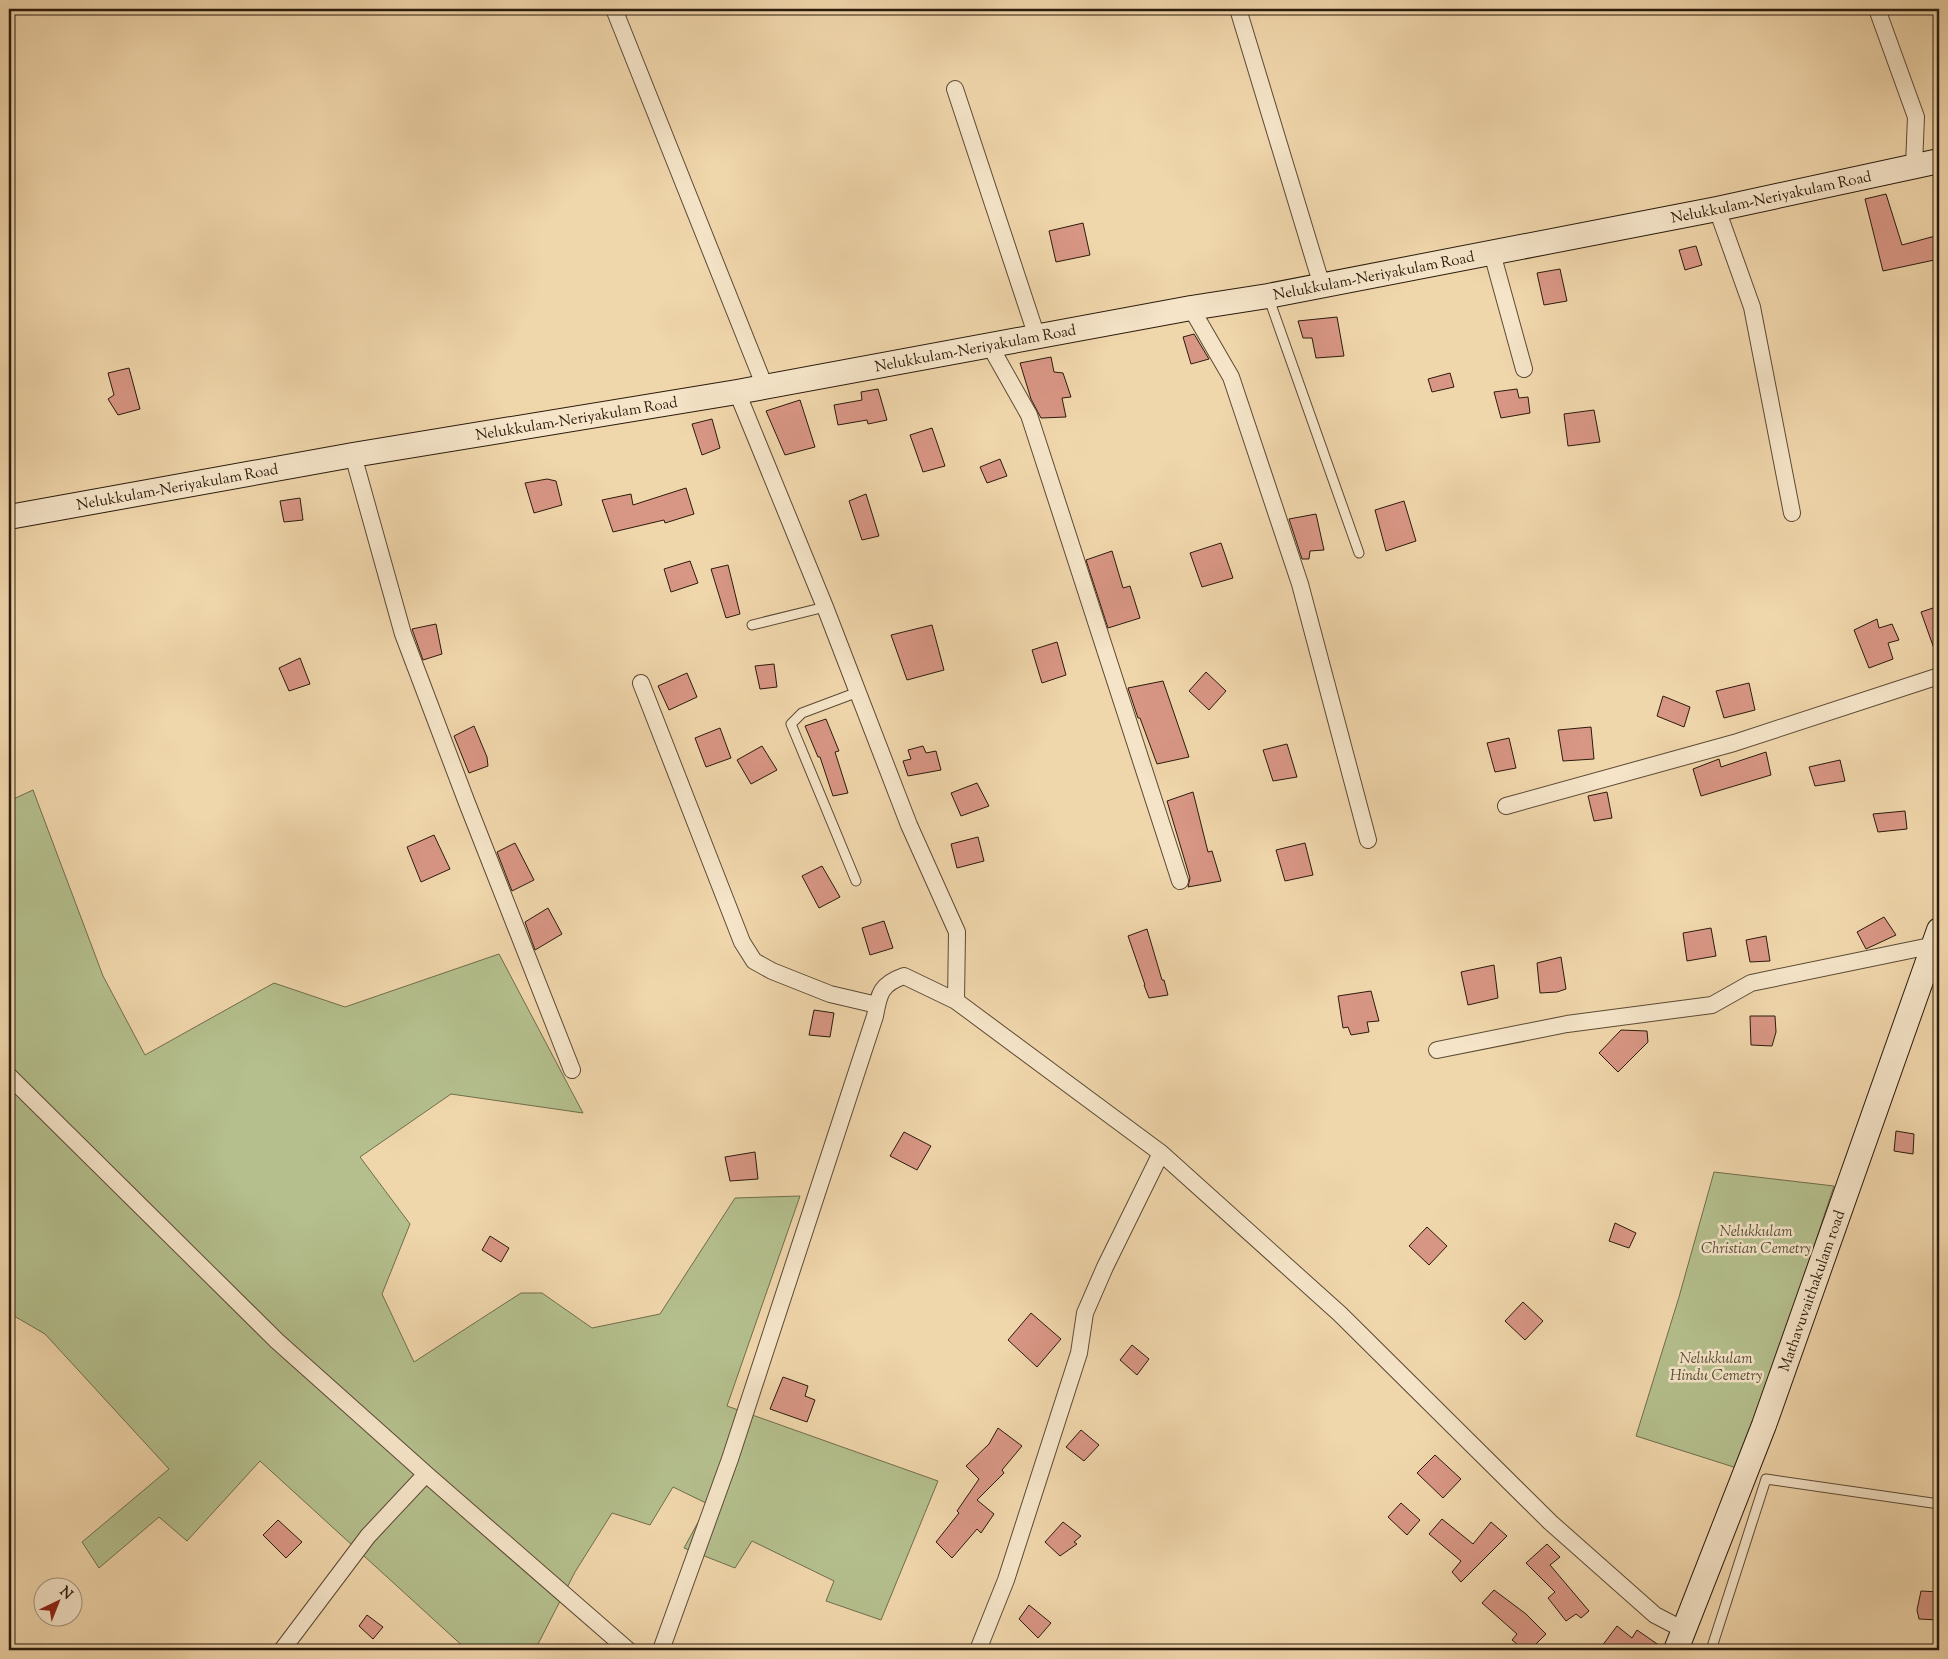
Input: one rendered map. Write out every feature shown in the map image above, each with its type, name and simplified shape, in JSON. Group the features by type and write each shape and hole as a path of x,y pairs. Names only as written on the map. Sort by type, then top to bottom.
{"main road":[{"name":"Nelukkulam-Neriyakulam Road","path":"9,518 353,455 737,392 1191,308 1268,296 1717,209 1939,161"},
{"name":"Mathavuvaithakulam road","path":"1680,1640 1764,1425 1937,938"}],"street":[{"path":"614,9 765,387"},
{"path":"1238,9 1322,286"},
{"path":"1877,9 1916,117 1914,165"},
{"path":"955,89 1037,337"},
{"path":"1717,209 1752,307 1792,513"},
{"path":"1492,253 1524,368"},
{"path":"1191,308 1231,377 1300,584 1368,840"},
{"path":"990,346 1029,415 1180,881"},
{"path":"737,392 825,607 909,826 957,932 956,1001"},
{"path":"353,455 403,634 572,1070"},
{"path":"1506,806 1734,743 1939,676"},
{"path":"641,683 742,942 754,960 772,971 830,994 877,1005"},
{"path":"1437,1050 1567,1024 1712,1005 1751,983 1937,938"},
{"path":"661,1650 730,1459 882,990 886,985 904,976 956,1001 1161,1153 1340,1314 1550,1522 1655,1615 1680,1640"},
{"path":"9,1076 277,1341 628,1650"},
{"path":"978,1650 1006,1580 1076,1363 1085,1313 1104,1266 1161,1153"},
{"path":"282,1650 368,1536 426,1474"}],"lane":[{"path":"1268,296 1359,553"},
{"path":"752,625 825,607"},
{"path":"856,881 791,724 802,713 858,692"},
{"path":"1711,1650 1766,1479 1939,1504"}],"green space":[{"path":"33,790 103,976 145,1055 274,983 345,1007 499,954 583,1113 451,1094 360,1157 410,1224 382,1294 414,1362 521,1293 542,1293 592,1328 660,1314 735,1198 800,1196 727,1406 938,1481 881,1620 826,1601 834,1581 752,1541 735,1568 684,1548 708,1504 673,1487 650,1525 612,1513 575,1572 537,1646 542,1650 467,1650 260,1461 187,1541 159,1517 99,1568 82,1542 169,1469 45,1334 9,1313 9,801"},
{"path":"1714,1172 1834,1186 1740,1469 1636,1436 1679,1297"}],"building":[{"path":"1886,194 1902,245 1939,235 1939,259 1883,271 1865,199"},
{"path":"1083,223 1090,255 1056,262 1049,231"},
{"path":"1696,246 1702,265 1685,270 1679,250"},
{"path":"1560,269 1567,301 1544,305 1537,273"},
{"path":"1337,317 1344,356 1316,358 1312,338 1303,338 1298,321"},
{"path":"1194,334 1209,359 1191,364 1183,337"},
{"path":"1051,357 1054,372 1063,373 1071,397 1062,398 1066,417 1041,418 1031,399 1020,363"},
{"path":"129,368 140,409 118,415 108,399 114,395 108,373"},
{"path":"1450,373 1454,387 1432,392 1428,379"},
{"path":"878,389 887,420 868,424 867,420 838,425 834,405 862,400 861,392"},
{"path":"1517,389 1519,398 1528,397 1530,413 1501,418 1494,392"},
{"path":"800,400 815,447 785,455 766,411"},
{"path":"1594,410 1600,442 1568,446 1564,414"},
{"path":"712,419 720,448 702,455 692,424"},
{"path":"932,428 945,466 923,472 910,435"},
{"path":"1000,459 1007,476 987,483 980,467"},
{"path":"547,479 556,481 562,505 534,513 525,483"},
{"path":"686,488 694,514 665,523 664,520 613,532 602,500 631,494 633,505"},
{"path":"866,494 879,536 862,540 849,501"},
{"path":"300,498 303,520 284,522 280,501"},
{"path":"1404,501 1416,541 1386,551 1375,510"},
{"path":"1316,514 1324,550 1310,551 1309,559 1302,559 1289,519"},
{"path":"1221,543 1233,578 1202,587 1190,553"},
{"path":"1112,551 1123,588 1130,586 1140,618 1108,628 1086,560"},
{"path":"690,561 698,583 671,592 664,569"},
{"path":"728,565 740,614 726,618 711,569"},
{"path":"1939,606 1939,657 1937,657 1921,612"},
{"path":"1877,619 1879,628 1892,624 1899,640 1888,643 1893,659 1869,668 1854,630"},
{"path":"436,624 442,654 423,660 412,629"},
{"path":"932,625 944,670 907,680 891,635"},
{"path":"1057,642 1066,675 1042,683 1032,650"},
{"path":"300,658 310,684 289,691 279,668"},
{"path":"774,664 777,687 760,689 755,666"},
{"path":"1206,672 1226,691 1209,710 1189,691"},
{"path":"687,673 697,697 669,710 658,686"},
{"path":"1163,681 1189,757 1157,764 1128,688"},
{"path":"1749,683 1755,710 1724,718 1716,691"},
{"path":"1663,696 1690,707 1684,727 1657,716"},
{"path":"826,719 839,751 835,752 848,793 833,796 820,757 818,757 805,726"},
{"path":"474,726 487,757 488,766 469,773 454,736"},
{"path":"1591,727 1594,759 1563,761 1558,730"},
{"path":"720,728 731,758 706,767 695,738"},
{"path":"1509,738 1516,768 1495,772 1487,743"},
{"path":"1287,744 1297,777 1273,781 1263,750"},
{"path":"762,746 777,770 751,784 737,760"},
{"path":"923,746 926,753 936,751 941,770 908,776 903,761 911,759 908,750"},
{"path":"1766,752 1771,775 1701,796 1693,769 1719,759 1721,767"},
{"path":"1840,760 1845,781 1815,786 1809,767"},
{"path":"977,783 989,806 961,816 951,793"},
{"path":"1193,792 1208,852 1212,851 1221,881 1188,887 1190,878 1167,801"},
{"path":"1607,792 1612,818 1594,821 1588,796"},
{"path":"1905,811 1907,829 1878,832 1873,814"},
{"path":"434,835 450,869 421,882 407,847"},
{"path":"978,837 984,861 957,868 951,844"},
{"path":"515,843 534,880 512,891 497,852"},
{"path":"1305,843 1313,875 1285,881 1276,850"},
{"path":"822,866 840,897 819,908 802,876"},
{"path":"548,908 562,934 535,950 525,922"},
{"path":"1884,917 1896,935 1866,949 1857,932"},
{"path":"884,921 893,948 870,955 862,928"},
{"path":"1711,928 1716,956 1687,961 1683,933"},
{"path":"1147,929 1168,995 1149,998 1128,936"},
{"path":"1766,936 1770,961 1750,962 1746,940"},
{"path":"1561,957 1566,989 1557,992 1540,993 1537,963"},
{"path":"1494,965 1498,998 1468,1005 1461,972"},
{"path":"1371,991 1379,1021 1367,1022 1369,1032 1351,1035 1348,1027 1343,1028 1338,996"},
{"path":"814,1010 834,1013 830,1037 809,1035"},
{"path":"1750,1016 1775,1016 1776,1032 1772,1046 1751,1045"},
{"path":"1621,1030 1647,1031 1648,1042 1618,1072 1599,1053"},
{"path":"1896,1131 1914,1134 1913,1154 1894,1151"},
{"path":"904,1132 931,1146 917,1170 890,1156"},
{"path":"755,1152 758,1179 730,1181 725,1157"},
{"path":"1615,1223 1636,1233 1629,1248 1609,1241"},
{"path":"1427,1227 1447,1246 1429,1265 1409,1246"},
{"path":"490,1236 509,1248 501,1262 482,1250"},
{"path":"1523,1302 1543,1321 1525,1340 1505,1321"},
{"path":"1031,1313 1061,1339 1037,1367 1008,1340"},
{"path":"1132,1345 1149,1359 1137,1375 1120,1360"},
{"path":"783,1377 808,1386 805,1396 815,1400 807,1422 770,1409"},
{"path":"998,1428 1022,1446 1002,1470 1004,1473 977,1500 994,1514 981,1533 977,1529 952,1558 936,1542 959,1513 957,1511 979,1479 966,1466 989,1444"},
{"path":"1081,1430 1099,1445 1084,1461 1066,1447"},
{"path":"1435,1455 1461,1479 1443,1498 1417,1473"},
{"path":"1401,1503 1420,1520 1407,1535 1388,1517"},
{"path":"1442,1519 1473,1544 1491,1522 1507,1536 1461,1582 1452,1572 1461,1561 1429,1534"},
{"path":"278,1520 302,1542 286,1558 263,1535"},
{"path":"1063,1522 1081,1536 1074,1542 1077,1544 1060,1556 1045,1542"},
{"path":"1547,1544 1560,1557 1550,1565 1589,1611 1581,1618 1576,1614 1566,1621 1548,1598 1555,1592 1526,1563"},
{"path":"1494,1590 1526,1614 1546,1634 1530,1650 1524,1650 1512,1640 1517,1634 1482,1603"},
{"path":"1921,1591 1939,1592 1939,1620 1919,1619 1917,1610"},
{"path":"1029,1605 1051,1623 1038,1638 1019,1619"},
{"path":"367,1615 383,1627 373,1639 359,1626"},
{"path":"1617,1626 1632,1638 1637,1630 1663,1648 1663,1650 1599,1650"}],"park label":[{"name":"Nelukkulam Christian Cemetry","path":"1756,1240"},
{"name":"Nelukkulam Hindu Cemetry","path":"1716,1366"}]}
